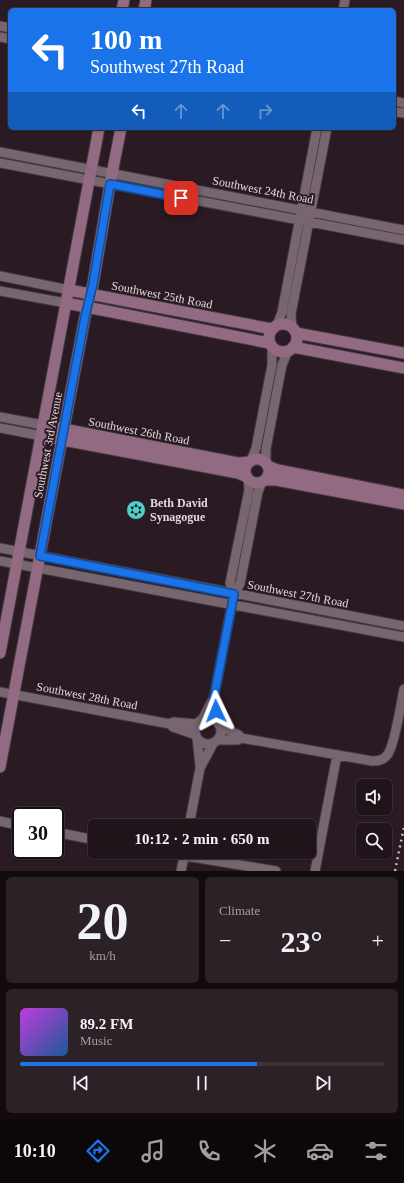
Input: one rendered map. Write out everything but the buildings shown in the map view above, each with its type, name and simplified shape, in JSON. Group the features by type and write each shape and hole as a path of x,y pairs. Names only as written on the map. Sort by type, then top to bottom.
{"main road":[{"name":"Southwest 3rd Avenue","path":"0,653 99,130"},
{"name":"Southwest 3rd Avenue","path":"0,767 87,308 93,284 121,130"},
{"name":"Southwest 25th Road","path":"69,290 274,327"},
{"path":"66,304 271,345 280,352 290,349 404,368"},
{"path":"271,345 269,335 274,327 286,324 294,330 404,353"},
{"path":"290,349 296,342 294,330"},
{"name":"Southwest 26th Road","path":"42,430 236,472 247,478"},
{"name":"Southwest 26th Road","path":"63,435 238,463 251,462"},
{"path":"404,495 278,470 259,460 251,462 246,467 247,478 254,482 276,480 404,504"},
{"path":"264,481 269,472 267,464"}],"street":[{"path":"294,330 291,314 304,221 301,210 317,130"},
{"path":"274,327 282,312 304,221 311,212 327,130"},
{"name":"Southwest 24th Road","path":"0,152 90,175"},
{"name":"Southwest 24th Road","path":"0,163 111,179 304,221 404,240"},
{"name":"Southwest 24th Road","path":"111,179 301,210 404,230"},
{"name":"Southwest 25th Road","path":"0,276 69,290"},
{"path":"0,291 66,304"},
{"path":"251,462 256,448 272,365 271,345"},
{"path":"267,464 266,449 282,365 290,349"},
{"name":"Southwest 26th Road","path":"0,417 42,430"},
{"name":"Southwest 26th Road","path":"0,428 42,430"},
{"path":"234,594 230,582 249,490 247,478"},
{"path":"190,819 200,768 195,729 214,697 234,594 240,584 258,492 264,481"},
{"name":"Southwest 27th Road","path":"0,548 404,626"},
{"name":"Southwest 27th Road","path":"0,561 404,637"},
{"path":"196,737 206,744 215,741 238,740 241,738 379,761 383,759 392,748 404,689"},
{"name":"Southwest 28th Road","path":"0,692 170,724 173,727 196,737"},
{"path":"200,768 221,733 214,697"},
{"path":"199,722 208,718 239,735 241,738"},
{"name":"Southwest 28th Road","path":"170,724 174,722 199,722"},
{"path":"316,871 337,755"},
{"path":"0,822 12,824"},
{"path":"64,834 88,839"},
{"path":"181,871 183,859"},
{"path":"211,859 276,871"}],"railway":[{"path":"395,871 404,827"}],"place":[{"name":"Beth David Synagogue","path":"136,510"}],"route":[{"path":"181,198 110,184 93,284 85,317 40,556 234,594 214,697 216,701 216,711"}]}
